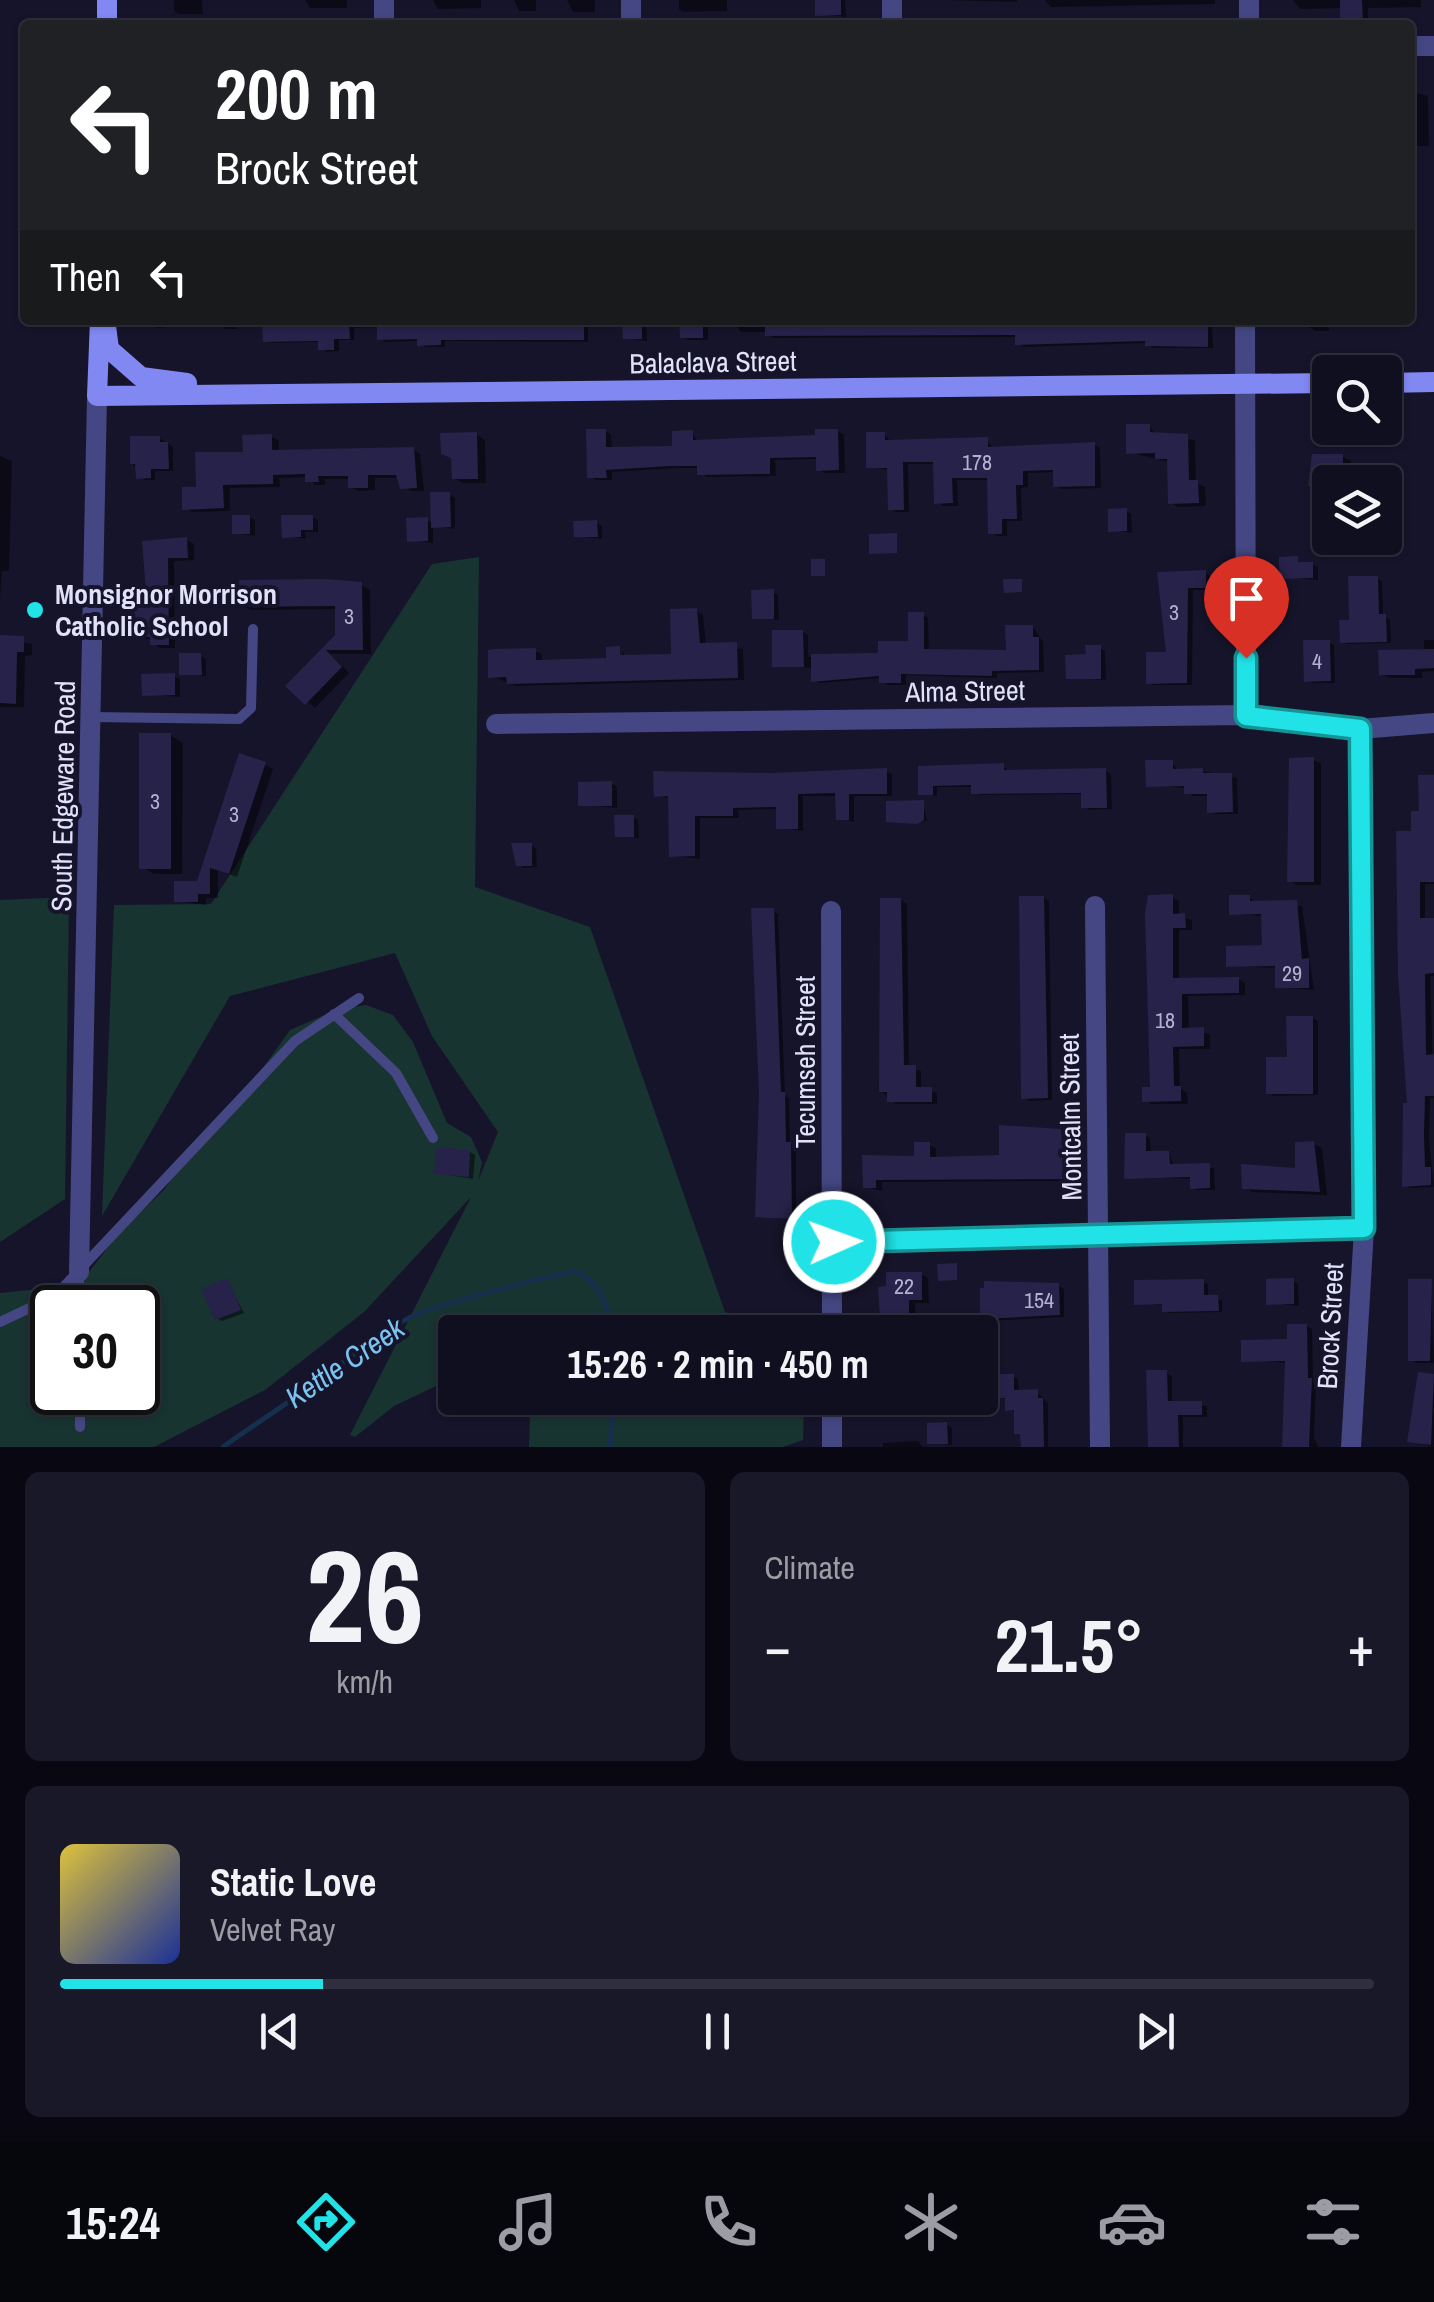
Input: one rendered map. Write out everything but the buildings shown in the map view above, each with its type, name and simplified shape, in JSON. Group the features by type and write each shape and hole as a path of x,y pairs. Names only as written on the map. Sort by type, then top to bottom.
{"street":[{"name":"South Edgeware Road","path":"79,1272 102,325"},
{"path":"103,325 109,349 142,376 263,394"},
{"path":"1245,325 1246,716"},
{"path":"1402,382 1434,382"},
{"name":"Balaclava Street","path":"98,396 1312,383"},
{"name":"Alma Street","path":"496,724 1246,716 1360,729 1434,723"},
{"name":"Brock Street","path":"1351,1447 1364,1228 1360,729"},
{"name":"Montcalm Street","path":"1095,906 1100,1447"},
{"name":"Tecumseh Street","path":"831,911 832,1315"},
{"path":"834,1242 1364,1228"},
{"path":"832,1415 832,1447"}],"lane":[{"path":"92,718 239,718 251,708 253,629"},
{"path":"0,1322 55,1296 295,1040 358,998"},
{"path":"334,1014 396,1073 433,1138"},
{"path":"79,1272 79,1285"},
{"path":"80,1415 80,1426"}],"green space":[{"path":"479,557 475,887 590,927 725,1312 736,1315 438,1315 438,1385 394,1406 355,1437 350,1435 471,1197 364,1312 265,1390 154,1447 0,1447 0,1293 30,1290 30,1415 160,1415 160,1285 79,1285 122,1229 163,1191 200,1139 253,1082 290,1030 336,1010 366,1005 393,1015 413,1042 447,1123 471,1137 482,1162 478,1181 498,1132 432,1036 395,953 230,996 102,1216 114,905 211,904 432,564"},
{"path":"69,897 65,1199 0,1242 0,900"},
{"path":"530,1415 804,1415 803,1440 783,1447 529,1447"}],"waterway":[{"name":"Kettle Creek","path":"223,1447 365,1345 428,1310 575,1271 602,1296 608,1315"},
{"name":"Kettle Creek","path":"610,1447 613,1415"}],"place":[{"name":"Monsignor Morrison Catholic School","path":"35,610"}],"route":[{"path":"834,1242 1364,1228 1360,729 1246,716 1246,658"}]}
